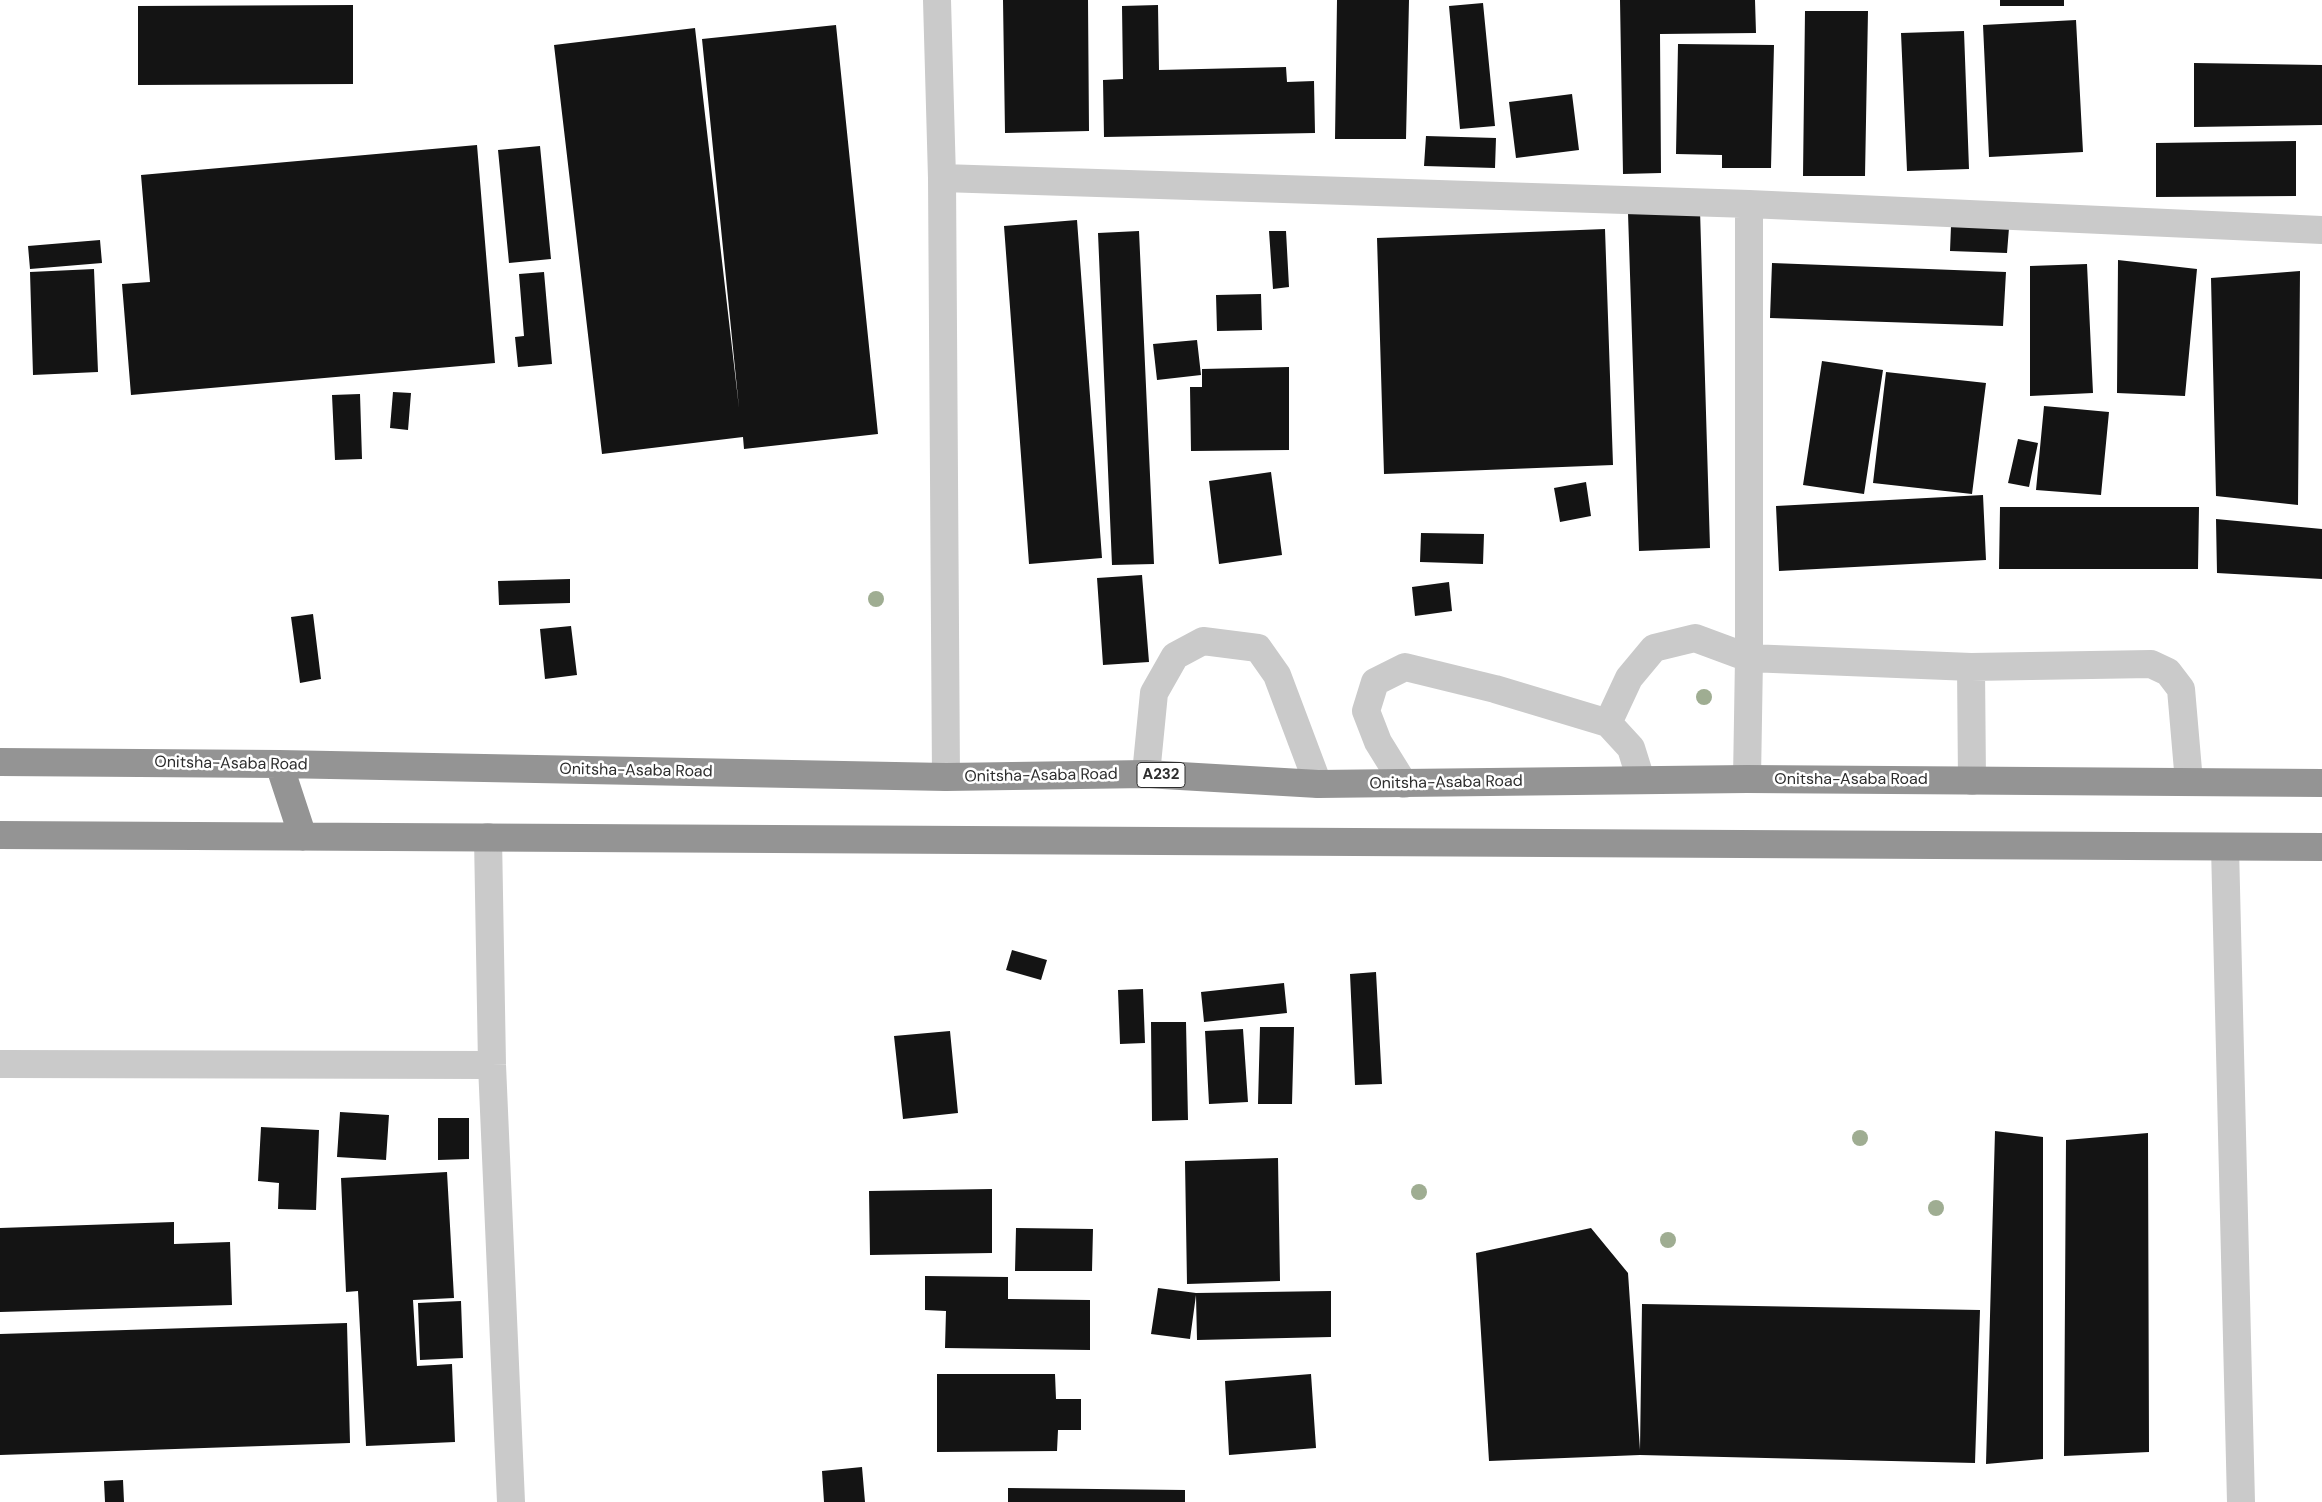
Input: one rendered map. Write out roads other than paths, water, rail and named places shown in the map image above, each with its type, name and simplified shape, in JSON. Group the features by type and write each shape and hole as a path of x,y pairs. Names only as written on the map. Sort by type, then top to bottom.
{"highway":[{"name":"Onitsha-Asaba Road","path":"0,762 279,764 946,777 1146,774 1318,784 1747,779 2322,783"},
{"path":"279,764 303,837"},
{"path":"0,835 2225,848 2322,847"}],"street":[{"path":"937,0 942,178 946,777"},
{"path":"942,178 1749,204 2322,230"},
{"path":"1747,779 1749,658 1749,204"},
{"path":"1608,723 1629,678 1654,648 1695,638 1749,658 1971,667 2151,664 2168,672 2181,689 2189,782"},
{"path":"1146,774 1154,693 1175,656 1203,641 1258,648 1277,675 1318,784"},
{"path":"1404,784 1378,742 1366,710 1375,682 1405,667 1495,689 1608,723 1631,748 1641,780"},
{"path":"1971,667 1972,781"},
{"path":"0,750 0,762"},
{"path":"488,837 492,1065 511,1502"},
{"path":"2225,848 2241,1502"},
{"path":"0,1064 492,1065"}]}
